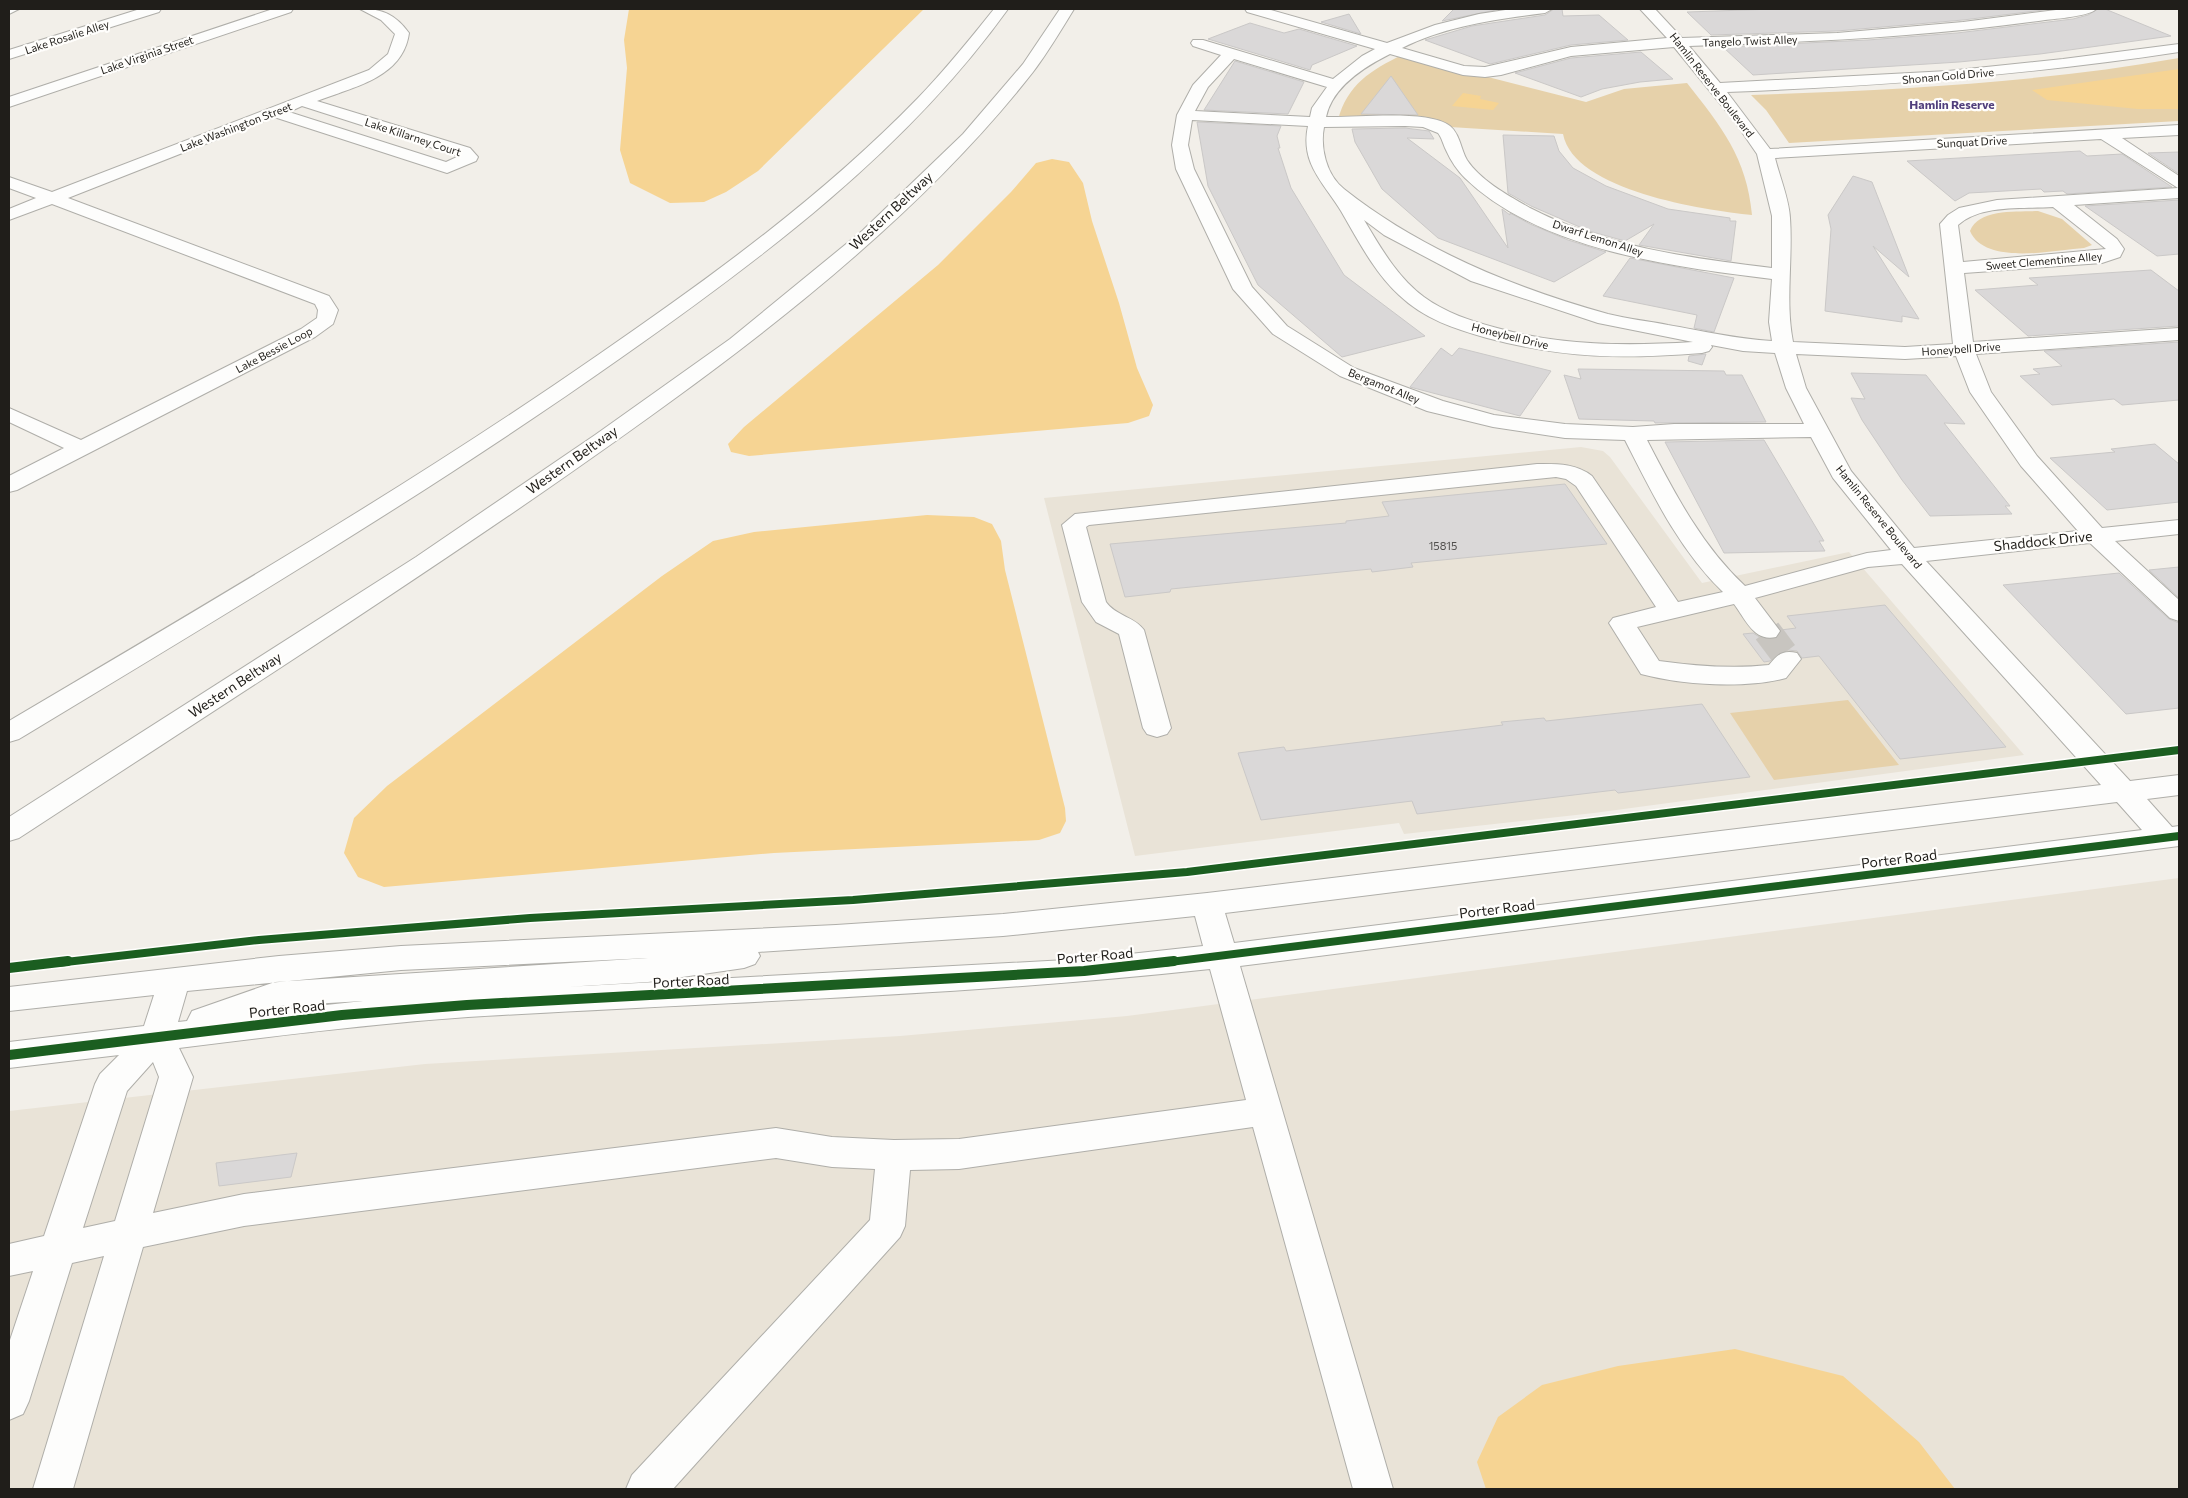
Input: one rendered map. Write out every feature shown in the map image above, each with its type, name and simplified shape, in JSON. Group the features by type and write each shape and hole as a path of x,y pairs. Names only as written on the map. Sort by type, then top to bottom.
{"main road":[{"name":"Lake Rosalie Alley","path":"9,55 154,9"},
{"name":"Lake Virginia Street","path":"9,102 286,9"},
{"name":"Lake Washington Street","path":"9,214 374,73 389,63 401,45 402,33 386,17 367,9"},
{"path":"9,733 324,544 575,382 715,282 850,174 936,89 1001,9"},
{"name":"Western Beltway","path":"9,831 425,562 603,440 737,343 868,235 969,137 1029,67 1067,9"},
{"name":"Tangelo Twist Alley","path":"1252,9 1463,70 1482,73 1504,71 1536,59 1585,50 1629,45 1836,37 1951,28 2089,9"},
{"name":"Honeybell Drive","path":"1545,9 1491,17 1443,28 1386,47 1358,64 1336,85 1323,103 1316,123 1313,142 1320,165 1385,269 1402,289 1432,311 1474,328 1570,349 1626,352 1743,345"},
{"name":"Hamlin Reserve Boulevard","path":"1647,9 1679,43 1741,119 1765,154 1781,216 1782,276 1779,322 1784,349 1796,388 1841,473 1908,556 2124,792 2173,837"},
{"path":"1198,43 1336,85"},
{"name":"Shonan Gold Drive","path":"1715,88 1872,82 1980,74 2179,48"},
{"name":"Bergamot Alley","path":"1231,54 1202,85 1185,115 1180,145 1185,170 1243,288 1280,330 1347,372 1435,406 1493,420 1556,430 1633,434 1674,431 1817,430"},
{"name":"Lake Killarney Court","path":"274,112 447,168 470,157 464,152 301,102"},
{"name":"Dwarf Lemon Alley","path":"1185,115 1316,123 1408,121 1430,124 1446,131 1452,139 1455,152 1468,171 1490,190 1521,209 1560,228 1636,251 1698,265 1782,276"},
{"name":"Sunquat Drive","path":"1765,154 2179,130"},
{"path":"2104,134 2179,183"},
{"name":"Lake Bessie Loop","path":"9,182 322,300 328,310 326,320 308,333 9,485"},
{"name":"Honeybell Drive","path":"1339,193 1390,231 1478,277 1605,319 1743,345 1871,353 1964,350 2179,334"},
{"path":"2179,193 1996,205 1970,209 1958,215 1949,224 1964,350 1981,392 2029,462 2096,536 2179,613"},
{"name":"Sweet Clementine Alley","path":"1954,268 2102,257 2113,253 2116,249 2111,243 2057,200"},
{"path":"9,414 81,448"},
{"path":"1633,434 1664,495 1686,530 1716,572 1740,595 1767,631"},
{"path":"1157,728 1131,630 1110,621 1098,611 1094,602 1074,525 1083,519 1537,471 1562,471 1576,474 1584,481 1672,612"},
{"name":"Shaddock Drive","path":"1788,659 1777,672 1745,677 1693,674 1650,668 1622,623 1740,595 1867,560 2179,527"},
{"path":"9,999 175,979 401,958 804,938 1003,925 1207,904 2179,785"},
{"name":"Porter Road","path":"9,1055 342,1015 467,1005 913,982 1084,971 1222,956 2173,837"},
{"path":"1207,904 1373,1489"},
{"path":"157,1036 275,994 648,970 734,959 804,938"},
{"path":"9,1401 112,1084 157,1036 175,979"},
{"path":"53,1489 176,1077 157,1036"},
{"path":"9,1260 244,1210 776,1143 832,1152 894,1155 958,1154 1266,1111"},
{"path":"646,1489 887,1226 894,1155"}],"shaded area":[{"path":"629,9 924,9 758,171 726,192 704,202 670,203 630,183 620,150 627,68 624,40"},
{"path":"1402,55 1586,102 1624,89 1687,83 1721,129 1738,160 1745,176 1752,215 1674,202 1644,194 1615,183 1590,170 1572,154 1563,134 1338,120 1347,97 1354,88 1370,73"},
{"path":"2179,58 2179,121 1789,143 1766,110 1751,95 1966,84 2073,74"},
{"path":"2179,69 2179,109 2138,109 2047,100 2032,90"},
{"path":"1463,93 1481,96 1480,99 1499,103 1493,110 1452,106"},
{"path":"1052,159 1069,162 1083,183 1092,221 1119,303 1137,368 1153,405 1149,416 1128,423 749,456 731,452 728,444 744,427 938,265 1011,192 1036,163"},
{"path":"2038,211 2062,219 2092,245 2084,248 2039,253 2005,252 1990,249 1978,242 1970,231 1981,218 1990,215"},
{"path":"1581,447 1603,451 1610,457 1702,583 1849,552 2024,755 1594,813 1404,834 1399,823 1135,856 1044,498"},
{"path":"927,515 974,517 992,524 1001,541 1005,570 1065,808 1066,821 1060,833 1039,840 774,853 384,887 358,877 344,853 354,818 387,786 662,576 713,541 754,532"},
{"path":"1848,700 1899,765 1774,780 1730,713"},
{"path":"2179,878 2179,1489 9,1489 9,1111 425,1064 900,1036 1127,1016"},
{"path":"1735,1349 1843,1376 1919,1442 1955,1489 1486,1489 1477,1462 1498,1417 1542,1385 1618,1366"}],"building":[{"path":"1454,9 1501,9 1442,21"},
{"path":"1554,9 1562,9 1563,16 1599,15 1628,40 1571,45 1490,64 1425,40 1472,26 1545,15"},
{"path":"1774,9 2051,9 1963,20 1837,31 1711,35 1687,12"},
{"path":"2098,9 2105,9 2171,36 2040,54 1959,62 1753,75 1723,47 1868,40 1957,33 2073,19 2088,15"},
{"path":"1349,14 1361,34 1321,22"},
{"path":"1250,23 1284,33 1299,29 1357,46 1312,65 1310,70 1208,39"},
{"path":"1641,52 1673,79 1640,82 1602,89 1581,97 1515,73 1571,58"},
{"path":"1235,61 1304,82 1288,114 1204,110"},
{"path":"1391,76 1418,115 1361,114"},
{"path":"1197,122 1281,126 1277,136 1280,148 1278,148 1291,188 1344,275 1425,336 1342,357 1258,285 1208,186"},
{"path":"1405,128 1429,131 1434,139 1407,138 1460,178 1508,248 1502,209 1510,215 1510,213 1530,224 1568,240 1606,252 1554,282 1438,238 1382,189 1355,142 1352,129"},
{"path":"1503,135 1554,136 1559,151 1573,168 1606,186 1668,209 1730,218 1730,221 1736,221 1731,261 1639,245 1654,224 1625,241 1589,231 1531,206 1508,193"},
{"path":"2080,151 2087,156 2122,154 2172,187 2067,194 2063,191 2044,192 2041,189 1969,193 1955,201 1907,161"},
{"path":"2179,152 2179,174 2148,153"},
{"path":"1853,176 1872,182 1909,277 1873,246 1919,319 1902,316 1902,322 1825,311 1831,229 1828,215"},
{"path":"2179,200 2179,254 2157,256 2085,206"},
{"path":"1630,258 1734,278 1714,332 1694,328 1697,315 1603,296"},
{"path":"2151,270 2179,291 2179,326 2028,336 1975,290 2038,285 2029,278"},
{"path":"2179,342 2179,400 2122,405 2114,399 2052,405 2020,376 2040,374 2033,369 2062,366 2044,351"},
{"path":"1441,348 1452,356 1459,348 1551,371 1520,416 1410,387"},
{"path":"1706,354 1702,365 1688,361 1689,356"},
{"path":"1578,369 1724,371 1726,375 1742,375 1766,422 1655,423 1654,421 1579,419 1564,375 1581,379"},
{"path":"1851,373 1926,375 1965,424 1944,423 2010,506 2005,506 2012,514 1930,516 1902,480 1862,420 1851,398 1865,399"},
{"path":"1764,440 1824,541 1819,541 1825,551 1724,553 1665,442"},
{"path":"2155,444 2179,464 2179,502 2107,510 2050,458 2115,452 2111,449"},
{"path":"1565,484 1607,544 1411,563 1413,567 1372,572 1371,569 1171,589 1170,592 1125,597 1110,544 1346,523 1346,521 1389,516 1382,502"},
{"path":"2179,567 2179,598 2149,570"},
{"path":"2119,573 2169,619 2179,623 2179,708 2126,714 2003,585"},
{"path":"1885,605 2006,747 1900,759 1819,656 1802,658 1797,651 1788,650 1777,654 1770,661 1764,662 1743,634 1753,633 1761,638 1776,639 1781,630 1796,628 1787,616"},
{"path":"1702,704 1750,777 1618,793 1615,790 1417,814 1412,801 1261,820 1238,753 1284,747 1286,751 1503,725 1501,722 1544,718 1546,721"},
{"path":"297,1153 291,1177 219,1186 216,1163"}],"tunnel":[{"path":"1767,631 1788,659"}],"cycle path":[{"path":"9,968 259,940 530,918 853,900 1187,872 2179,750"},
{"path":"9,1055 342,1015 467,1005 913,982 1084,971 1252,953 2179,836"}],"district":[{"name":"Hamlin Reserve","path":"1952,105"}]}
